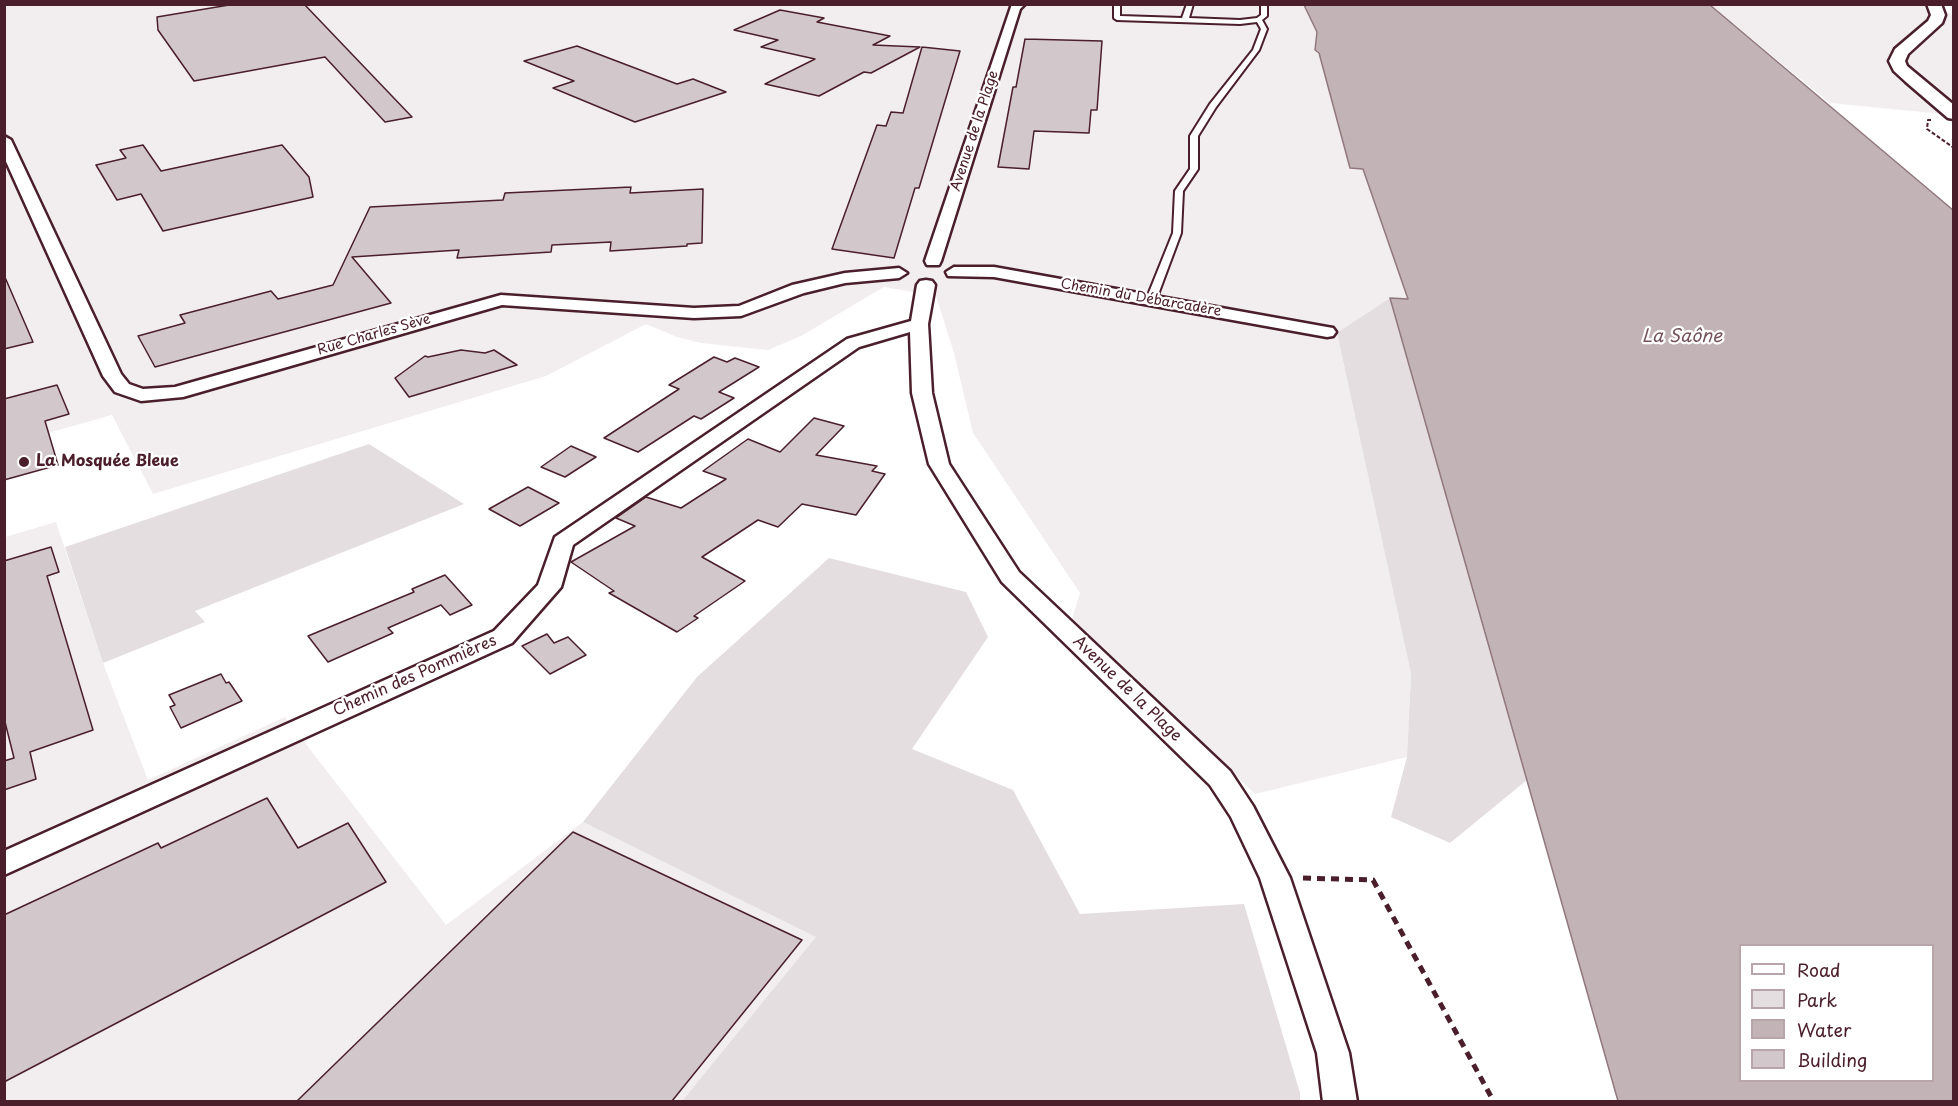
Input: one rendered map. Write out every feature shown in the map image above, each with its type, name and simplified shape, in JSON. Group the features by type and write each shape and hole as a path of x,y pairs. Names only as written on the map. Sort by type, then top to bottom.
{"street":[{"name":"Avenue de la Plage","path":"933,261 1015,8 1020,4"},
{"path":"1934,4 1938,15 1935,23 1908,46 1897,61 1907,74 1953,114"},
{"name":"Rue Charles Sève","path":"4,140 112,375 122,388 141,395 177,393 501,300 694,313 741,310 798,289 845,278 899,273"},
{"path":"933,261 948,264 954,272 950,279 926,285 908,282 899,273 901,269 914,262 933,261"},
{"name":"Chemin du Débarcadère","path":"954,272 994,272 1327,332"},
{"name":"Avenue de la Plage","path":"926,285 919,324 922,393 939,464 1010,577 1220,778 1243,813 1275,878 1333,1053 1340,1101"},
{"name":"Chemin des Pommières","path":"4,864 503,637 549,587 563,542 854,343 866,337 919,324"}],"lane":[{"path":"1117,4 1117,18 1240,22 1258,20 1264,16 1264,4"},
{"path":"1185,20 1190,4"},
{"path":"1151,300 1177,233 1179,191 1194,169 1194,136 1213,106 1256,50 1264,29 1258,20"}],"path":[{"path":"1935,119 1928,120 1928,129 1953,148"},
{"path":"1275,878 1373,880 1494,1101"}],"shaded area":[{"path":"5,5 1304,5 1317,32 1315,50 1319,53 1363,168 1408,299 1337,333 1411,674 1407,757 1255,794 1072,619 1080,593 973,433 954,353 936,296 884,287 801,336 768,350 701,343 677,337 646,324 546,376 153,494 112,415 5,445"},
{"path":"1710,5 1939,5 1953,16 1953,115 1830,103"},
{"path":"56,522 103,663 148,780 285,717 446,925 583,822 817,937 682,1101 5,1102 5,537"}],"green space":[{"path":"1390,298 1527,780 1450,843 1391,817 1407,757 1411,674 1337,333"},
{"path":"369,444 464,504 195,611 205,622 103,663 65,547"},
{"path":"829,558 966,592 988,637 912,749 1013,790 1080,914 1244,904 1300,1093 1300,1101 682,1101 816,937 583,822 697,677"}],"water":[{"name":"La Saône","path":"1304,5 1710,5 1953,210 1953,1101 1618,1101 1390,298 1408,299 1363,169 1350,168 1319,53 1315,50 1317,32"}],"building":[{"path":"235,4 304,4 412,117 385,122 325,57 194,81 158,30 157,17"},
{"path":"780,10 824,18 817,22 890,36 873,45 920,47 871,73 864,72 819,96 765,84 815,59 761,47 778,40 734,30"},
{"path":"1025,39 1102,41 1097,110 1091,110 1089,133 1034,131 1029,169 998,167 1013,87 1016,87"},
{"path":"577,46 677,84 693,79 726,92 635,122 553,88 574,81 524,61"},
{"path":"922,47 960,51 919,188 915,188 894,258 832,249 877,125 886,126 891,112 903,113"},
{"path":"143,145 161,171 282,145 309,177 313,197 163,231 141,194 117,200 96,165 126,158 120,150"},
{"path":"631,187 630,193 703,189 702,243 610,251 611,242 552,245 551,252 457,258 459,250 352,257 391,303 155,367 138,336 185,323 180,315 271,291 278,299 333,285 370,207 503,200 505,193"},
{"path":"4,275 33,342 4,349"},
{"path":"461,350 485,353 494,350 517,365 409,397 395,378 425,356"},
{"path":"714,357 727,362 735,358 759,367 719,392 734,398 701,419 694,416 638,452 604,438 679,389 669,385"},
{"path":"57,385 69,414 45,421 58,465 4,480 4,399"},
{"path":"814,418 844,426 816,455 877,466 872,471 885,474 856,515 802,504 778,527 758,520 702,557 745,581 694,616 698,618 677,632 609,593 614,591 571,562 635,526 616,518 646,497 681,508 726,479 703,471 748,439 780,452"},
{"path":"571,446 596,457 565,477 541,467"},
{"path":"528,487 559,503 520,526 489,509"},
{"path":"51,547 59,572 47,576 93,730 30,752 36,779 4,790 4,761 14,758 4,718 4,561"},
{"path":"445,575 472,605 450,615 441,605 388,628 393,633 328,662 308,636 414,592 412,589"},
{"path":"547,634 554,643 568,637 586,655 550,674 522,646"},
{"path":"221,674 242,701 181,728 170,707 175,705 169,695"},
{"path":"267,798 298,848 348,823 386,882 4,1082 4,915 158,843 161,848"},
{"path":"573,832 802,940 672,1101 297,1101"}],"place":[{"name":"La Mosquée Bleue","path":"24,462"}]}
